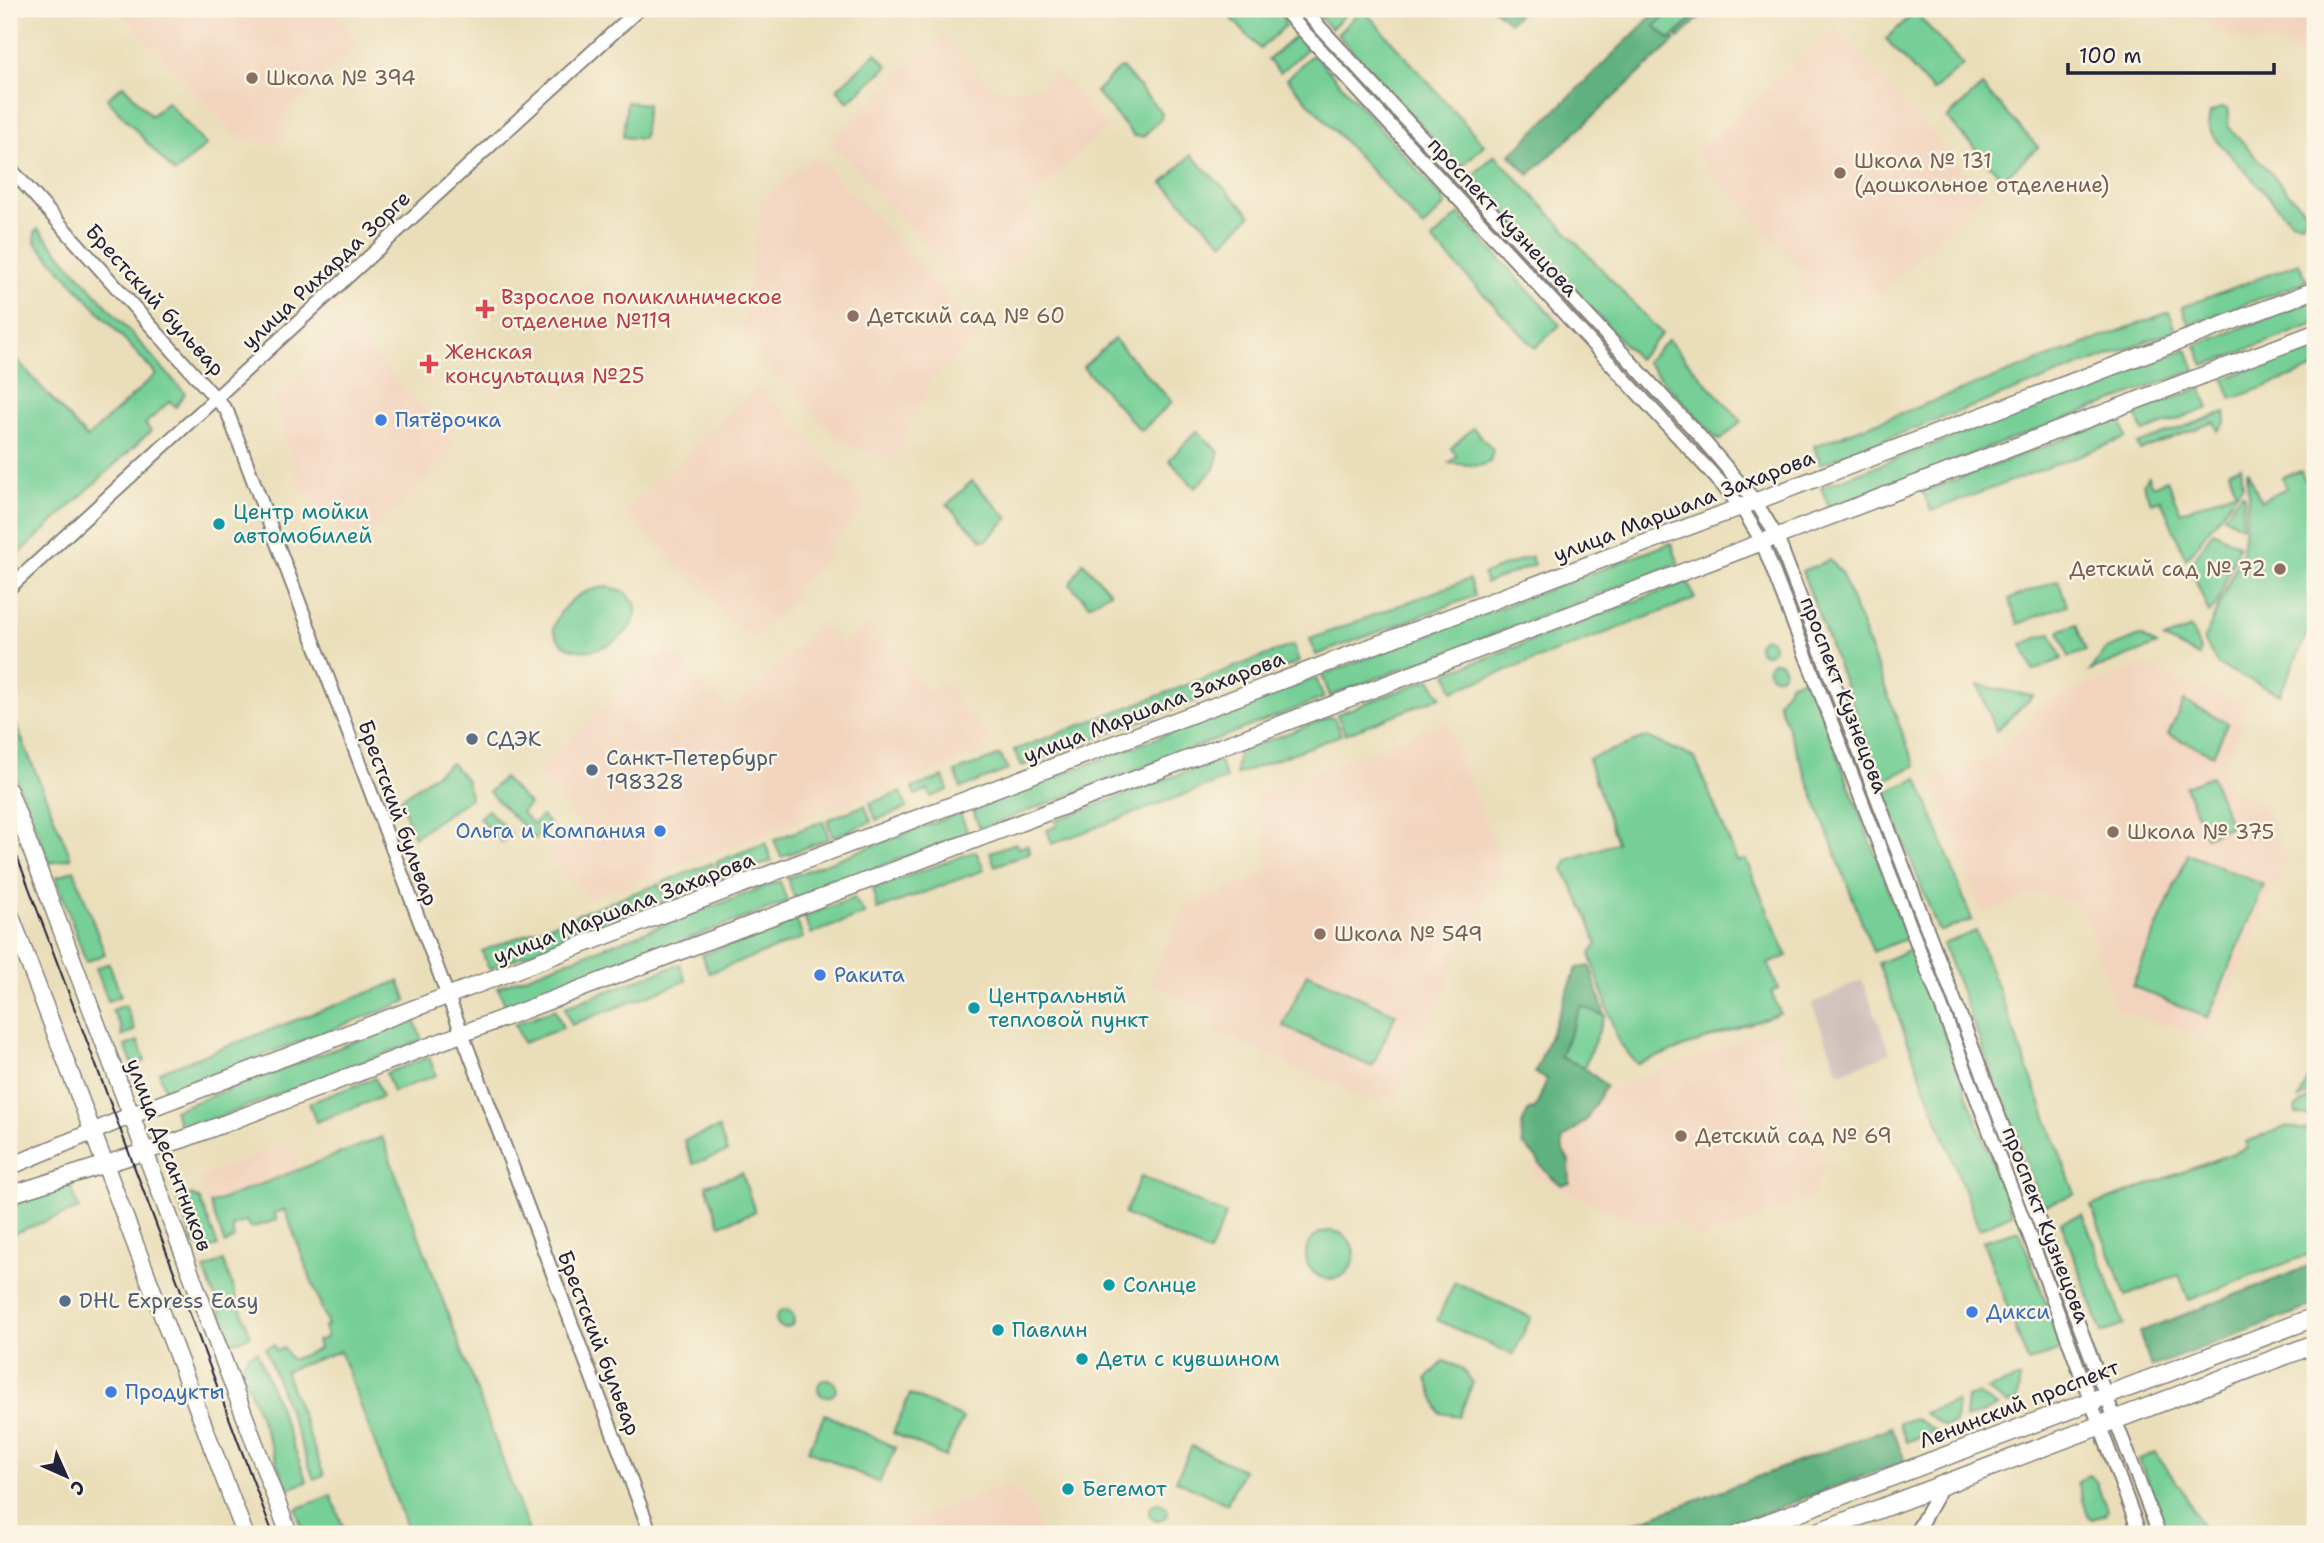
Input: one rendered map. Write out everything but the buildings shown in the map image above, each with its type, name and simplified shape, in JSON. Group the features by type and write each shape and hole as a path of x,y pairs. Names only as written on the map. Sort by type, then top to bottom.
{"main road":[{"name":"Ленинский проспект","path":"1739,1534 2315,1317"},
{"path":"1813,1534 2315,1344"}],"street":[{"name":"улица Рихарда Зорге","path":"9,588 639,9"},
{"name":"проспект Кузнецова","path":"1283,9 1749,504"},
{"name":"проспект Кузнецова","path":"1303,9 1697,433 1749,504 1770,540 2098,1399 2159,1534"},
{"name":"Брестский бульвар","path":"9,167 227,411 446,998 651,1534"},
{"name":"улица Маршала Захарова","path":"9,1167 132,1115 2315,290"},
{"path":"9,1195 145,1151 461,1034 2315,333"},
{"name":"улица Десантников","path":"9,791 289,1534"},
{"path":"9,911 245,1534"},
{"name":"проспект Кузнецова","path":"2108,1423 2140,1534"},
{"path":"1915,1534 1942,1486"}],"shaded area":[{"name":"Школа № 394","path":"118,9 330,9 359,44 287,112 282,143 241,141"},
{"path":"2193,9 2315,9 2315,76 2287,47 2216,33"},
{"name":"Школа № 131 (дошкольное отделение)","path":"1835,28 1985,192 1884,291 1847,296 1825,316 1796,283 1805,275 1695,154"},
{"path":"942,34 995,89 1035,90 1055,70 1108,127 1024,206 1045,229 974,298 830,142"},
{"name":"Детский сад № 60","path":"815,154 943,288 944,297 980,335 931,381 893,461 839,441 741,336 761,202"},
{"path":"350,328 459,448 356,548 300,489 274,400"},
{"path":"758,385 868,507 827,546 833,552 795,590 798,594 752,640 625,513"},
{"path":"867,623 931,692 941,683 994,741 983,752 589,899 547,855 580,823 535,772 668,646 730,710 821,624 843,647"},
{"name":"Школа № 375","path":"2140,665 2245,705 2247,711 2222,769 2228,790 2263,804 2287,860 2212,1032 2201,1037 2116,1009 2086,917 2076,902 2034,893 1982,913 1932,780 1999,755 2042,703"},
{"name":"Школа № 549","path":"1446,722 1502,863 1394,1100 1384,1096 1380,1104 1212,1030 1217,1018 1150,982 1183,908 1270,871 1256,794"},
{"path":"1862,980 1890,1053 1839,1073 1812,1004"},
{"name":"Детский сад № 69","path":"1769,1030 1775,1032 1825,1164 1811,1198 1698,1240 1676,1221 1637,1223 1532,1176 1557,1108"},
{"path":"289,1143 300,1169 208,1205 198,1178"},
{"path":"1008,1484 1031,1504 1042,1534 876,1534"}],"green space":[{"path":"1223,9 1276,9 1284,18 1285,26 1260,49"},
{"path":"1312,9 1351,9 1331,29"},
{"path":"1363,9 1484,145 1460,168 1337,34"},
{"path":"1494,9 1525,9 1509,22"},
{"path":"1659,9 1673,9 1655,26 1670,40 1676,40 1529,175 1510,155"},
{"path":"1673,9 1680,9 1691,20 1670,40 1655,26"},
{"path":"1680,9 1708,9 1679,38 1676,35 1691,20"},
{"path":"1915,12 1963,65 1933,91 1886,39"},
{"path":"1297,35 1308,48 1280,73 1268,60"},
{"path":"876,53 888,66 848,102 837,89"},
{"path":"1315,55 1443,199 1445,205 1423,227 1287,79 1309,57"},
{"path":"1122,68 1162,113 1161,118 1143,137 1134,136 1096,92"},
{"path":"123,85 151,116 167,102 206,145 175,173 107,99"},
{"path":"1982,86 2038,147 2003,179 1947,118"},
{"path":"627,102 647,104 643,139 623,137"},
{"path":"2222,107 2229,110 2228,126 2304,210 2307,216 2302,223 2291,221 2213,136 2208,125 2210,113"},
{"path":"1191,155 1251,215 1223,243 1163,183"},
{"path":"1495,155 1662,334 1638,359 1471,177"},
{"path":"1459,214 1560,325 1535,348 1432,240"},
{"path":"38,229 185,393 176,407 170,401 145,424 151,431 9,563 9,351 87,438 156,374 35,242 35,232"},
{"path":"2299,263 2307,281 2189,325 2182,307"},
{"path":"2315,300 2315,324 2204,366 2196,345"},
{"path":"2169,312 2176,330 1820,464 1814,446"},
{"path":"1114,339 1172,402 1141,431 1083,367"},
{"path":"1668,340 1741,421 1721,440 1717,439 1646,362"},
{"path":"2315,344 2315,368 2232,399 2224,379"},
{"path":"2187,349 2195,370 1829,508 1821,487"},
{"path":"2201,388 2209,408 2143,432 2135,412"},
{"path":"2225,412 2226,422 2218,431 2214,422 2140,450 2137,444"},
{"path":"2120,418 2126,438 1931,511 1923,492"},
{"path":"1473,428 1493,450 1490,462 1479,466 1449,463 1457,456 1451,448"},
{"path":"1197,431 1219,452 1214,469 1195,488 1169,460"},
{"path":"2241,466 2243,485 2186,559 2161,500 2151,503 2143,484 2148,476 2152,486 2167,480 2180,512 2236,491 2229,471"},
{"name":"Детский сад № 72","path":"2247,470 2261,501 2286,488 2282,477 2301,471 2305,481 2315,477 2315,617 2280,694 2218,665 2204,640 2242,552 2248,495"},
{"path":"972,481 1008,518 987,540 982,540 947,505"},
{"path":"2242,493 2244,495 2242,526 2224,516"},
{"path":"2213,531 2239,545 2217,604 2209,613 2190,566"},
{"path":"1671,543 1679,564 1330,696 1322,675"},
{"path":"1531,556 1534,565 1486,583 1483,574"},
{"path":"1830,560 1841,572 1915,766 1884,780 1881,780 1802,571"},
{"path":"1083,562 1110,592 1089,605 1070,584"},
{"path":"1469,579 1475,596 1316,655 1310,639"},
{"path":"2058,580 2067,605 2018,624 2009,599"},
{"path":"1688,581 1695,599 1453,691 1447,673"},
{"path":"608,587 624,591 635,602 635,616 629,629 603,647 588,650 573,649 561,642 553,628 567,605 581,594"},
{"path":"2076,624 2086,651 2069,657 2059,631"},
{"path":"2191,628 2200,650 2199,656 2164,639"},
{"path":"2051,633 2062,659 2033,671 2022,644"},
{"path":"2140,636 2157,645 2090,671 2106,649"},
{"path":"1763,638 1769,638 1774,646 1772,652 1763,654 1758,649 1758,643"},
{"path":"1293,645 1299,662 1022,766 1014,750"},
{"path":"1773,661 1779,661 1784,669 1782,675 1773,677 1768,672 1768,666"},
{"path":"1808,677 1907,938 1873,952 1778,702 1791,683"},
{"path":"1316,678 1324,698 980,829 972,808"},
{"path":"1430,679 1441,697 1345,734 1337,714"},
{"path":"1978,685 2033,696 1996,731"},
{"path":"2184,701 2228,723 2213,755 2168,734"},
{"path":"9,708 71,858 50,863 9,760"},
{"path":"1330,717 1334,718 1341,735 1236,775 1238,752"},
{"path":"1647,737 1695,758 1737,861 1746,860 1787,956 1768,964 1778,989 1771,992 1780,1013 1637,1064 1618,1041 1590,954 1597,944 1586,913 1563,869 1568,860 1617,843 1588,759"},
{"path":"1000,755 1008,770 961,788 955,772"},
{"path":"1214,761 1220,762 1226,779 1052,844 1047,830 1057,826 1055,821"},
{"path":"451,763 467,781 470,798 414,837 400,799"},
{"path":"2211,776 2231,826 2206,837 2185,786"},
{"path":"943,777 948,790 931,797 928,790 915,795 912,788"},
{"path":"503,778 529,804 521,812 533,824 542,816 550,825 535,839 489,792"},
{"path":"1918,778 1972,920 1941,931 1938,930 1886,795 1889,791"},
{"path":"901,792 907,808 876,820 870,803"},
{"path":"865,805 871,822 833,837 827,820"},
{"path":"488,810 511,834 502,842 479,818"},
{"path":"960,813 968,833 795,899 787,878"},
{"path":"823,821 829,839 781,857 774,840"},
{"path":"765,843 772,861 723,879 716,862"},
{"path":"1016,843 1018,848 1027,845 1030,853 995,866 990,852"},
{"path":"976,851 984,870 877,910 873,889"},
{"path":"2188,854 2264,885 2208,1018 2132,986"},
{"path":"712,863 719,881 669,899 663,882"},
{"path":"74,870 105,954 86,962 56,877"},
{"path":"780,881 787,902 506,1007 498,987"},
{"path":"659,884 665,901 615,919 609,902"},
{"path":"854,898 865,914 811,934 804,916"},
{"path":"605,904 611,921 489,969 482,951"},
{"path":"796,919 803,938 709,973 702,955"},
{"path":"1976,931 2075,1194 2046,1205 2042,1204 1943,944"},
{"path":"1912,949 2012,1214 1979,1229 1878,963"},
{"path":"109,963 121,996 108,1001 96,968"},
{"path":"680,964 686,981 571,1025 565,1007"},
{"path":"1590,966 1605,1016 1581,1006 1560,1057 1584,1067 1606,1086 1585,1121 1562,1140 1563,1151 1569,1161 1570,1183 1562,1185 1549,1175 1523,1145 1522,1127 1529,1110 1535,1109 1547,1079 1535,1073 1577,968"},
{"path":"1307,973 1396,1014 1372,1067 1283,1026"},
{"path":"399,981 407,1001 166,1092 159,1072"},
{"path":"125,1005 135,1030 122,1036 121,1027 112,1010"},
{"path":"1581,1006 1605,1016 1584,1067 1560,1057"},
{"path":"555,1009 563,1028 523,1043 515,1024"},
{"path":"414,1019 422,1040 182,1131 174,1110"},
{"path":"138,1041 145,1061 133,1065 125,1046"},
{"path":"429,1057 436,1075 393,1092 386,1073"},
{"path":"2315,1064 2315,1090 2299,1099"},
{"path":"375,1078 382,1097 316,1122 309,1103"},
{"path":"2315,1095 2315,1117 2296,1114 2295,1108"},
{"path":"2285,1127 2315,1131 2315,1252 2189,1300 2179,1275 2126,1296 2091,1206 2247,1148 2246,1142"},
{"path":"719,1128 727,1152 693,1164 684,1140"},
{"path":"382,1137 530,1534 409,1534 340,1351 285,1371 324,1475 314,1479 265,1348 274,1345 276,1351 284,1348 291,1360 319,1349 317,1341 327,1337 324,1327 328,1325 285,1210 274,1213 277,1220 250,1228 246,1221 232,1226 234,1238 225,1244 210,1204"},
{"path":"742,1173 755,1212 720,1225 706,1185"},
{"path":"1141,1176 1226,1215 1209,1253 1124,1214"},
{"path":"70,1184 79,1209 9,1235 9,1207"},
{"path":"192,1195 200,1200 218,1246 206,1249 194,1244 178,1200"},
{"path":"2083,1214 2124,1325 2102,1333 2061,1222"},
{"path":"2019,1230 2063,1349 2028,1362 1983,1241"},
{"path":"1330,1231 1347,1238 1354,1255 1347,1272 1330,1279 1313,1272 1306,1255 1313,1238"},
{"path":"223,1261 251,1336 232,1342 204,1269"},
{"path":"2315,1264 2315,1305 2151,1367 2139,1332"},
{"path":"1455,1282 1531,1317 1513,1355 1437,1320"},
{"path":"785,1310 791,1313 794,1319 791,1325 785,1328 779,1325 776,1319 779,1313"},
{"path":"257,1351 307,1482 287,1489 241,1367 247,1356"},
{"path":"1444,1361 1461,1368 1473,1383 1459,1416 1440,1413 1427,1379"},
{"path":"2020,1378 2017,1400 2007,1404 1987,1390"},
{"path":"827,1379 833,1382 836,1388 833,1394 827,1397 821,1394 818,1388 821,1382"},
{"path":"910,1394 963,1418 945,1457 893,1433"},
{"path":"1977,1394 1998,1407 1965,1419 1967,1398"},
{"path":"1957,1401 1955,1423 1945,1427 1924,1413"},
{"path":"825,1414 896,1448 879,1483 808,1450"},
{"path":"1914,1418 1936,1431 1906,1442 1899,1423"},
{"path":"1891,1427 1905,1461 1707,1534 1605,1534"},
{"path":"1192,1446 1243,1470 1227,1504 1176,1480"},
{"path":"2155,1453 2181,1488 2205,1532 2198,1533 2194,1525 2166,1531 2139,1459"},
{"path":"2089,1475 2096,1481 2107,1510 2105,1515 2092,1519 2088,1515 2077,1483"},
{"path":"331,1495 346,1534 304,1534 296,1509"},
{"path":"1158,1503 1164,1506 1167,1512 1164,1518 1158,1521 1152,1518 1149,1512 1152,1506"}],"tram line":[{"path":"9,835 273,1534"}],"place":[{"name":"Школа № 394","path":"252,78"},
{"name":"Школа № 131 (дошкольное отделение)","path":"1840,173"},
{"name":"Взрослое поликлиническое отделение №119","path":"485,309"},
{"name":"Детский сад № 60","path":"853,316"},
{"name":"Женская консультация №25","path":"429,364"},
{"name":"Пятёрочка","path":"381,420"},
{"name":"Центр мойки автомобилей","path":"219,524"},
{"name":"Детский сад № 72","path":"2280,569"},
{"name":"СДЭК","path":"472,739"},
{"name":"Санкт-Петербург 198328","path":"592,770"},
{"name":"Ольга и Компания","path":"660,831"},
{"name":"Школа № 375","path":"2113,832"},
{"name":"Школа № 549","path":"1320,934"},
{"name":"Ракита","path":"820,975"},
{"name":"Центральный тепловой пункт","path":"974,1008"},
{"name":"Детский сад № 69","path":"1681,1136"},
{"name":"Солнце","path":"1109,1285"},
{"name":"DHL Express Easy","path":"65,1301"},
{"name":"Дикси","path":"1972,1312"},
{"name":"Павлин","path":"998,1330"},
{"name":"Дети с кувшином","path":"1082,1359"},
{"name":"Продукты","path":"111,1392"},
{"name":"Бегемот","path":"1068,1489"}]}
